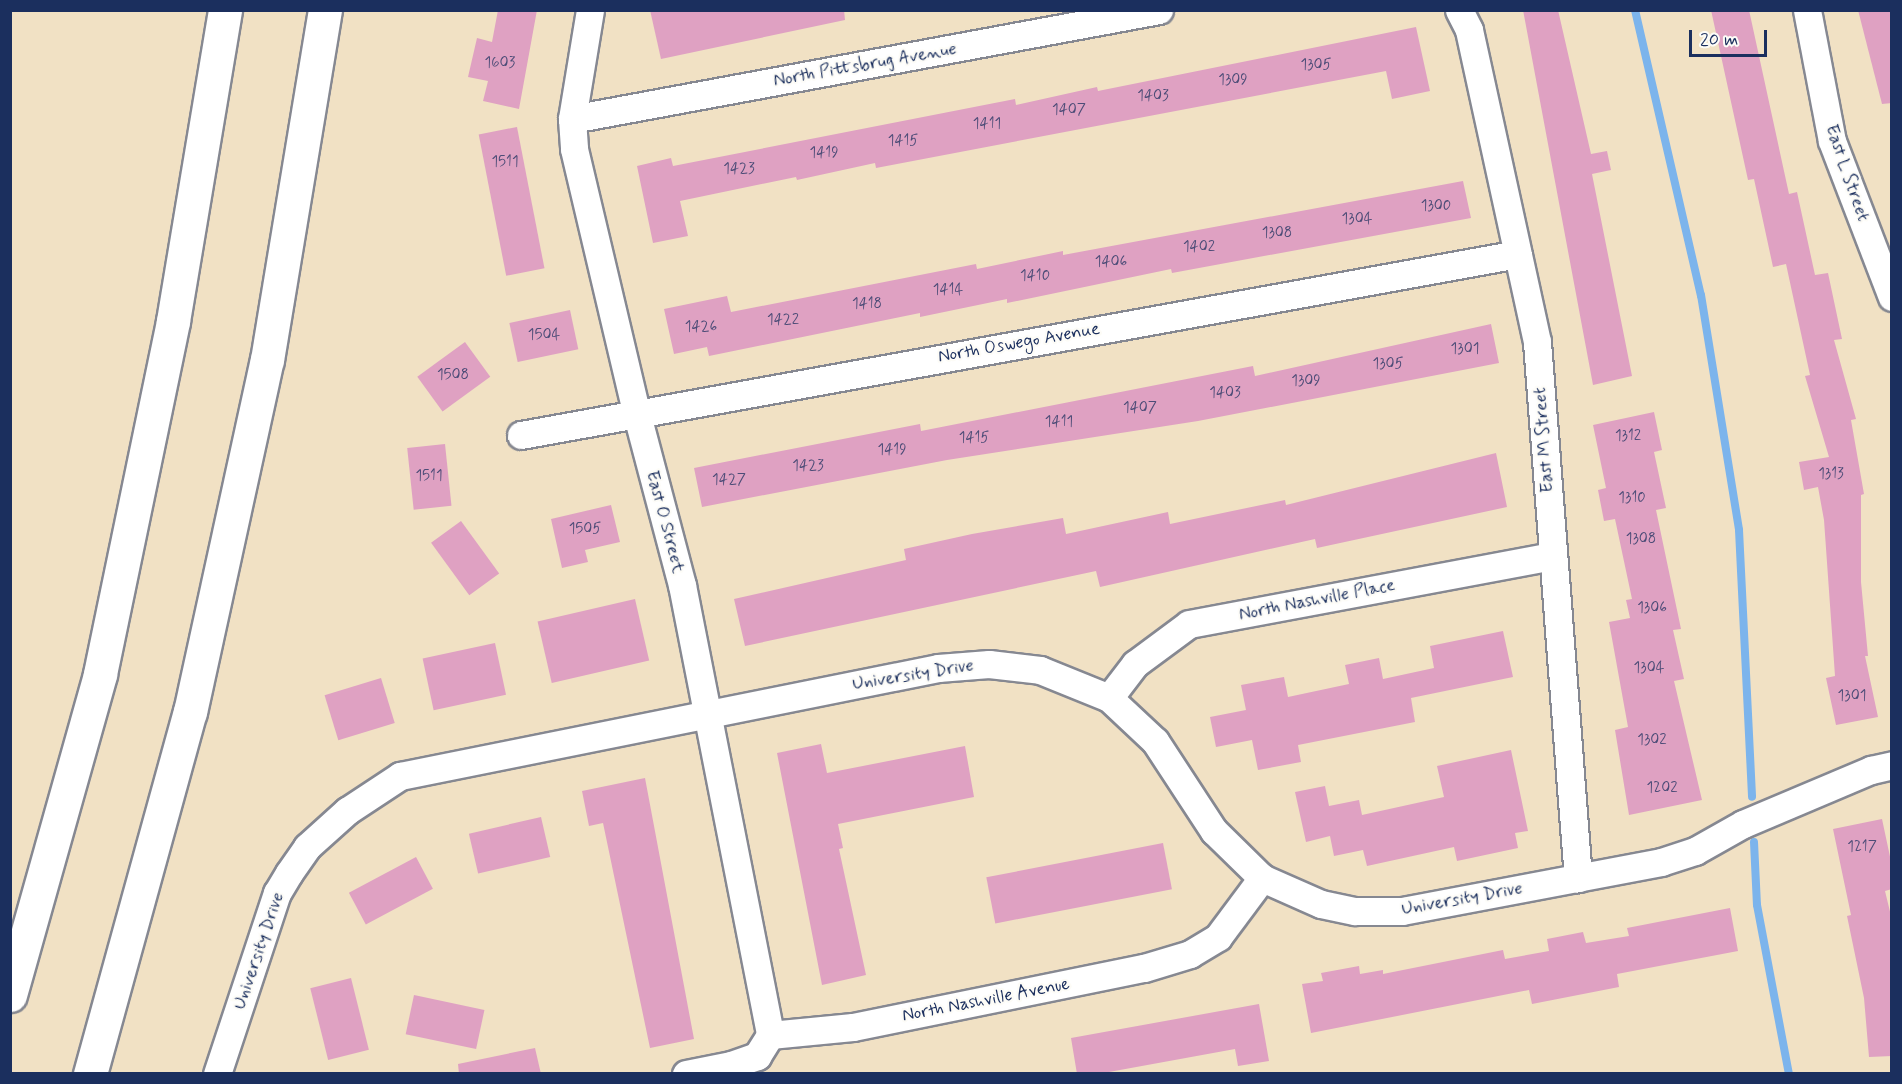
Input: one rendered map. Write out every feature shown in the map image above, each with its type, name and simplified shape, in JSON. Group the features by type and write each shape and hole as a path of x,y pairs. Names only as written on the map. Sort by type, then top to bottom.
{"highway":[{"path":"10,995 100,674 173,321 225,10"},
{"path":"90,1074 190,712 267,360 325,10"}],"street":[{"name":"East O Street","path":"590,10 572,119 574,149 636,411 682,585 709,711 770,1035"},
{"name":"North Pittsbrug Avenue","path":"572,119 1159,10"},
{"name":"East M Street","path":"1459,10 1469,30 1537,342 1578,878"},
{"name":"East L Street","path":"1807,10 1832,141 1892,297"},
{"name":"North Oswego Avenue","path":"521,435 636,411 1518,254"},
{"name":"North Nashville Place","path":"1109,698 1135,664 1189,624 1552,556"},
{"name":"University Drive","path":"217,1074 277,893 307,847 347,811 400,776 709,711 938,668 989,664 1040,670 1109,698 1155,741 1214,831 1262,878 1321,904 1355,911 1402,911 1661,862 1695,851 1743,824 1871,770 1892,765"},
{"name":"North Nashville Avenue","path":"770,1035 853,1026 1144,968 1190,954 1218,937 1262,878"},
{"path":"686,1074 731,1065 757,1056 770,1035"}],"building":[{"path":"498,10 537,10 519,109 483,101 488,81 468,77 477,38 492,42"},
{"path":"650,10 844,10 845,20 661,59"},
{"path":"1523,10 1558,10 1591,154 1607,151 1611,170 1592,174 1632,376 1593,385"},
{"path":"1711,10 1749,10 1789,194 1797,192 1815,275 1828,273 1842,339 1834,340 1856,419 1851,420 1864,494 1861,495 1861,582 1868,656 1865,656 1878,717 1836,725 1826,678 1835,676 1824,520 1818,487 1804,490 1799,462 1829,457 1805,376 1810,375 1786,264 1773,267 1754,179 1748,180"},
{"path":"1858,10 1892,10 1892,103 1882,104"},
{"path":"1416,27 1430,91 1392,99 1386,71 876,168 875,163 797,180 796,177 680,201 688,236 653,243 637,166 671,158 673,166 1015,99 1016,105 1097,87 1098,91"},
{"path":"517,127 544,268 506,276 479,134"},
{"path":"1463,181 1471,218 1172,273 1171,269 1007,303 1007,299 920,317 920,313 709,356 707,347 674,354 664,309 727,296 731,312 976,264 977,269 1063,251 1063,255"},
{"path":"570,310 578,349 518,362 509,323"},
{"path":"1491,324 1499,363 1198,421 947,460 702,507 694,468 920,424 921,431 1253,366 1255,376"},
{"path":"465,342 490,377 443,411 417,377"},
{"path":"1654,412 1662,450 1654,452 1666,508 1656,510 1681,629 1673,630 1684,679 1674,681 1702,800 1629,815 1615,730 1628,727 1609,622 1630,618 1626,600 1632,599 1615,519 1604,521 1598,490 1606,488 1593,425"},
{"path":"445,444 451,506 414,510 407,448"},
{"path":"1496,453 1507,507 1317,548 1315,539 1100,587 1096,571 745,646 734,599 906,560 904,549 972,534 1063,518 1066,534 1168,512 1170,524 1285,500 1286,505"},
{"path":"611,505 620,542 585,550 588,562 562,568 551,519"},
{"path":"461,521 499,574 469,595 431,543"},
{"path":"635,599 649,660 552,683 538,621"},
{"path":"1503,631 1513,677 1411,698 1415,722 1298,745 1301,762 1258,770 1252,740 1216,747 1210,717 1246,710 1241,685 1284,677 1288,697 1349,684 1345,665 1379,658 1383,679 1434,668 1430,646"},
{"path":"495,643 506,695 434,710 423,658"},
{"path":"381,678 395,723 338,740 325,695"},
{"path":"821,744 827,773 965,746 974,797 838,824 843,848 839,849 866,975 822,985 777,753"},
{"path":"1511,750 1528,831 1515,833 1518,848 1457,861 1454,847 1367,866 1363,850 1334,856 1330,836 1306,842 1295,792 1325,786 1329,806 1359,800 1362,815 1444,797 1437,766"},
{"path":"645,778 694,1039 650,1048 603,823 589,826 582,791"},
{"path":"541,817 550,857 478,874 469,834"},
{"path":"1882,819 1892,866 1892,889 1885,891 1892,920 1892,1056 1869,1057 1864,998 1847,916 1851,915 1833,829"},
{"path":"1163,843 1172,889 995,923 986,877"},
{"path":"416,857 433,889 366,924 349,893"},
{"path":"1730,908 1738,951 1617,974 1619,987 1532,1004 1529,990 1311,1033 1302,984 1323,981 1321,973 1359,966 1360,974 1383,970 1383,974 1503,950 1505,959 1549,951 1547,939 1583,932 1586,943 1629,936 1627,928"},
{"path":"351,978 369,1050 328,1060 310,988"},
{"path":"414,995 484,1010 476,1049 406,1034"},
{"path":"1259,1004 1269,1061 1238,1066 1235,1049 1098,1074 1077,1074 1071,1038"},
{"path":"535,1048 541,1074 459,1074 458,1064"}],"waterway":[{"path":"1635,10 1701,295 1739,530 1752,797"},
{"path":"1754,842 1757,905 1789,1074"}]}
